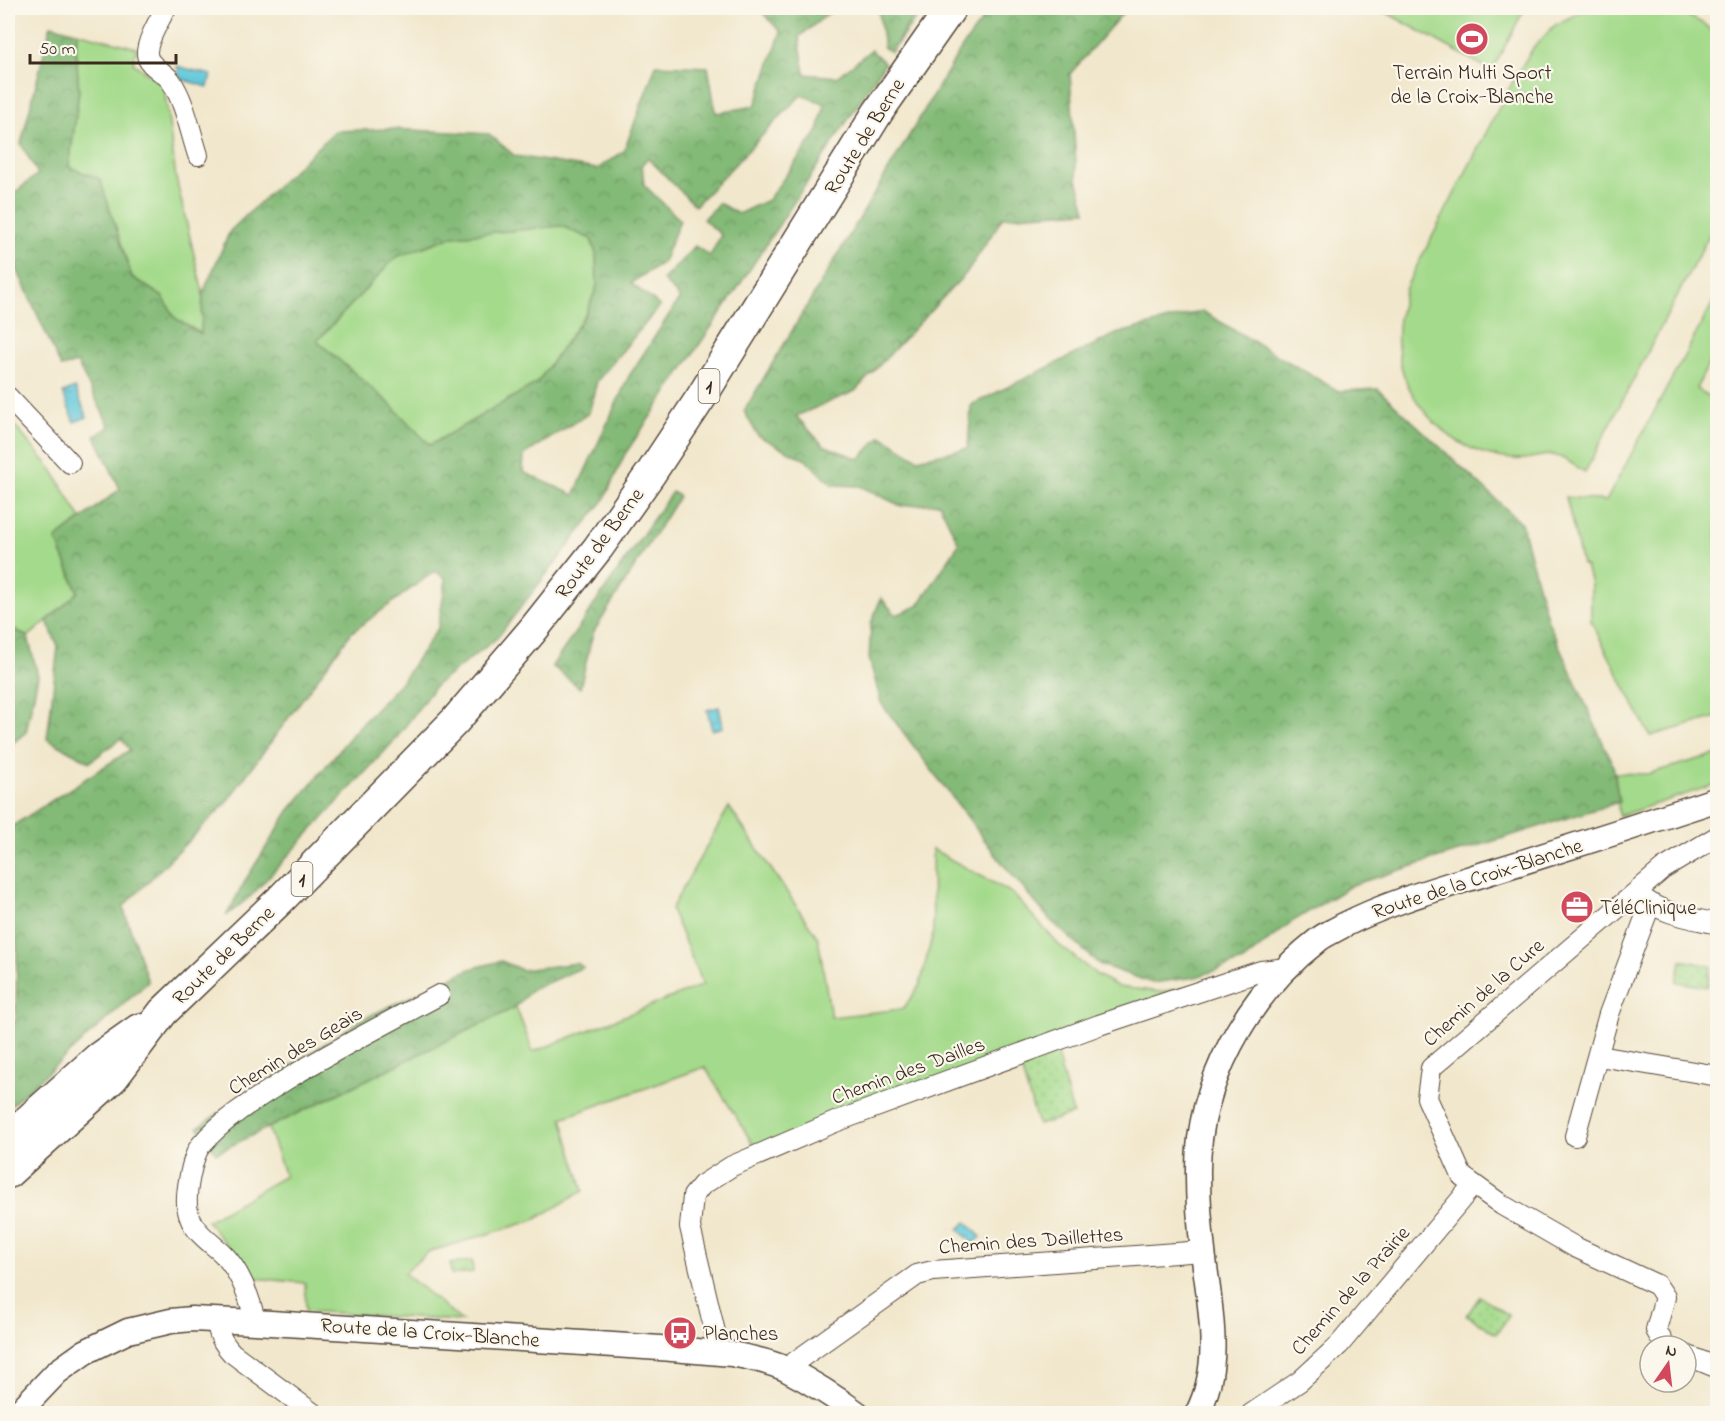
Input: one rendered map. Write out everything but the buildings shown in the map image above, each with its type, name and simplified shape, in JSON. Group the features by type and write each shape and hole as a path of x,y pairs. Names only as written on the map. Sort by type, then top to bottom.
{"main road":[{"name":"Route de Berne","path":"8,1138 98,1058 163,1012 296,885 455,721 502,669 561,597 626,509 696,406 878,112 951,8"},
{"name":"Route de Berne","path":"8,1173 113,1078 163,1012"}],"street":[{"path":"166,8 147,48 147,58 170,79 179,97 198,155"},
{"path":"8,397 70,463"},
{"name":"Route de la Croix-Blanche","path":"1197,1413 1207,1386 1212,1349 1212,1318 1198,1206 1198,1167 1203,1126 1218,1068 1240,1027 1259,1000 1287,968 1319,939 1364,915 1411,897 1615,834 1718,799"},
{"name":"Chemin de la Cure","path":"1658,1334 1656,1330 1665,1297 1658,1285 1575,1247 1502,1205 1473,1185 1462,1176 1426,1098 1431,1068 1643,898 1663,869 1718,836"},
{"path":"1575,1136 1643,898 1686,917 1718,924"},
{"name":"Chemin des Dailles","path":"716,1336 690,1227 691,1209 693,1196 697,1189 732,1166 835,1122 1099,1025 1261,971 1287,968"},
{"name":"Chemin des Geais","path":"255,1322 253,1309 240,1279 223,1254 200,1235 188,1211 188,1182 200,1147 239,1109 311,1064 439,995"},
{"path":"1599,1056 1718,1076"},
{"name":"Chemin de la Prairie","path":"1251,1413 1300,1381 1339,1345 1473,1185"},
{"name":"Chemin des Daillettes","path":"785,1369 917,1275 933,1271 1203,1251"},
{"name":"Route de la Croix-Blanche","path":"17,1413 57,1372 106,1340 151,1324 192,1319 732,1354 760,1360 785,1369 858,1413"},
{"path":"217,1320 218,1333 223,1344 232,1353 314,1413"},
{"path":"1698,1360 1718,1368"}],"green space":[{"path":"758,8 835,8 799,37 805,74 837,77 871,50 885,63 733,295 625,454 604,500 497,638 435,686 395,740 251,896 226,916 289,811 355,731 402,681 438,628 446,579 435,571 351,633 225,804 123,907 148,982 8,1108 8,1029 16,1020 17,944 8,934 8,829 130,750 121,738 90,762 47,739 58,647 47,621 78,592 56,539 120,489 95,436 110,427 77,363 61,367 8,249 8,198 38,174 21,144 51,25 77,32 79,91 69,167 100,179 132,277 163,297 175,318 201,334 203,293 230,231 335,131 391,129 489,134 515,156 597,169 624,151 656,65 708,67 716,113 755,106 781,32","holes":["801,95 825,104 818,131 768,200 738,214 719,203 703,219 721,235 710,256 695,246 663,280 680,298 629,376 574,495 523,472 524,455 589,413 597,381 660,306 631,283 663,262 680,220 644,185 642,164 648,158 695,206","561,226 591,239 596,254 597,286 586,314 537,383 430,445 389,403 317,341 396,257 453,236"]},
{"path":"873,8 918,8 891,52 884,48 879,13"},
{"path":"918,8 924,8 891,52"},
{"path":"991,8 1127,8 1070,74 1077,179 1086,211 1003,217 968,271 855,391 796,416 823,445 859,459 881,436 918,459 968,448 971,405 1116,334 1202,311 1338,391 1378,389 1521,523 1548,621 1613,765 1619,802 1352,885 1290,923 1243,961 1196,977 1152,983 1099,964 1050,920 1002,863 881,703 869,658 871,624 881,598 896,615 918,606 959,544 939,503 901,506 860,486 833,485 806,460 758,436 744,411 961,49"},
{"name":"Terrain Multi Sport de la Croix-Blanche","path":"1378,8 1525,8 1492,71"},
{"path":"1588,8 1674,8 1704,24 1717,36 1717,220 1585,472 1553,455 1521,459 1494,456 1458,441 1442,430 1428,416 1407,383 1401,365 1398,331 1406,287 1513,81 1533,48 1555,25"},
{"path":"77,32 137,48 133,63 164,86 176,178 203,293 201,334 175,318 163,297 132,277 100,179 69,167 79,91"},
{"path":"561,226 591,239 596,254 597,286 586,314 537,383 430,446 389,403 317,341 396,257 453,236"},
{"path":"1717,295 1717,347 1696,389 1717,400 1717,717 1650,736 1591,621 1591,584 1586,566 1582,565 1566,497 1606,501"},
{"path":"8,418 53,471 81,519 56,539 78,593 28,637 8,626"},
{"path":"672,492 679,496 593,633 580,688 552,666"},
{"path":"8,626 28,637 38,676 26,732 8,747"},
{"path":"1717,754 1717,784 1619,816 1615,773 1647,774"},
{"path":"729,807 818,938 831,1017 903,1009 920,985 933,933 932,849 1012,893 1059,945 1097,975 1119,987 1161,992 1193,986 756,1149 705,1067 562,1118 583,1191 534,1220 428,1252 404,1273 462,1321 306,1311 305,1283 244,1277 229,1248 207,1221 285,1176 268,1128 516,1007 533,1052 703,985 671,909"},
{"path":"1681,960 1711,966 1707,987 1677,982"},
{"path":"501,961 522,970 577,963 583,967 531,990 516,1007 216,1153 198,1127 363,1019 470,969"},
{"path":"1056,1051 1073,1114 1038,1125 1019,1062"},
{"path":"472,1261 473,1272 451,1275 450,1264"},
{"path":"1480,1296 1509,1316 1496,1334 1467,1315"}],"water":[{"path":"177,66 211,75 208,87 180,79"},
{"path":"75,388 87,417 74,422 63,393"},
{"path":"719,707 723,727 712,730 707,710"},
{"path":"966,1222 981,1237 973,1244 959,1229"}],"place":[{"name":"Terrain Multi Sport de la Croix-Blanche","path":"1472,39"},
{"name":"TéléClinique","path":"1577,907"},
{"name":"Planches","path":"680,1333"}]}
